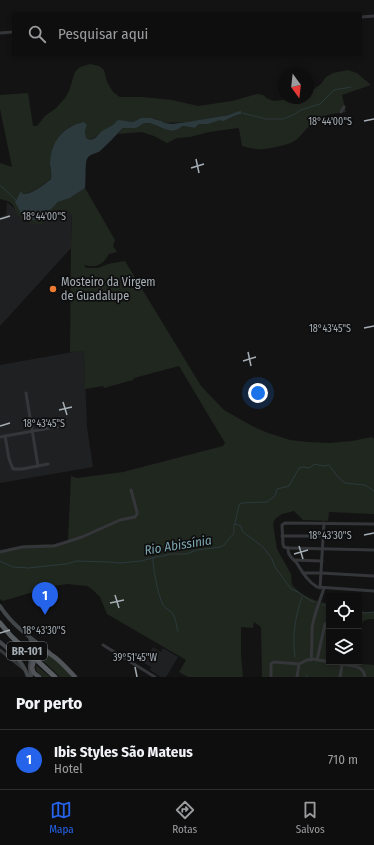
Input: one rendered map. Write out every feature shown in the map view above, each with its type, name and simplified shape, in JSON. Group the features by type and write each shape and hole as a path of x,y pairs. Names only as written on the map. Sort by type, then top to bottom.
{"highway":[{"name":"BR-101","path":"0,624 56,677"}],"main road":[{"path":"0,606 16,626 50,653 75,677"},
{"path":"27,635 34,652 29,677"},
{"path":"0,642 20,661 29,677"},
{"path":"34,652 42,650 50,653"},
{"path":"31,667 34,673 39,677"}],"street":[{"path":"362,17 374,16"},
{"path":"0,33 12,32"},
{"path":"341,112 344,107"},
{"path":"26,393 38,466"},
{"path":"0,437 61,426"},
{"path":"5,436 12,469 22,469 48,464"},
{"path":"0,552 22,547 57,545 82,538 120,520 135,516 137,512 131,490"},
{"path":"374,524 287,523 282,525 283,546 288,548 374,550"},
{"path":"311,660 312,627 322,588 321,573 324,523"},
{"path":"282,536 323,536"},
{"path":"288,548 289,554 306,577 314,585 322,588 374,591"},
{"path":"294,560 322,561"},
{"path":"303,573 374,576"},
{"path":"317,660 326,624"},
{"path":"103,645 155,677"},
{"path":"0,650 27,672"},
{"path":"271,677 271,664 274,662 299,664 307,660 326,662"},
{"path":"297,677 299,664"},
{"path":"340,677 341,665"},
{"path":"347,665 362,669 365,677"}],"shaded area":[{"path":"90,64 99,66 104,70 107,82 113,92 120,97 143,97 172,100 198,106 232,101 257,94 263,95 274,101 278,100 278,104 314,104 314,89 321,84 326,77 333,73 348,70 357,73 371,85 342,95 346,112 321,117 293,142 264,149 242,146 238,128 177,138 167,143 142,132 118,134 123,128 129,128 145,123 153,124 159,127 180,128 183,126 195,128 199,124 218,120 224,121 241,114 236,112 229,115 187,122 165,123 156,119 141,118 133,122 122,121 108,128 91,140 86,138 85,131 87,125 84,123 76,124 64,132 55,143 50,166 51,178 42,186 34,190 23,194 21,192 16,200 29,219 39,220 45,218 58,202 70,198 85,188 115,240 113,246 117,252 109,254 99,265 84,265 86,268 98,268 108,264 125,261 201,386 224,410 254,427 290,440 330,443 372,437 374,439 374,514 329,512 328,521 303,520 294,511 282,514 275,519 273,524 277,549 291,574 292,585 309,598 326,603 326,665 374,665 374,677 262,677 261,627 254,622 253,628 241,627 243,677 188,677 179,672 186,660 107,614 100,597 87,586 67,584 53,586 3,601 0,599 0,550 26,545 54,544 68,541 71,476 77,478 123,472 223,446 225,443 179,366 104,388 103,386 85,389 84,351 70,352 72,216 67,210 58,210 44,223 34,224 20,217 11,203 0,199 0,163 12,167 0,109 0,95 28,93 33,126 37,126 45,116 56,108 65,98 69,91 75,72 80,67"},
{"path":"241,111 241,114 224,121 219,120 207,124 199,124 195,128 183,126 178,129 169,130 147,123 135,128 123,128 100,151 88,157 86,161 85,188 70,198 58,202 44,218 33,220 22,215 15,202 21,191 23,194 27,194 38,189 51,179 50,163 53,148 64,131 77,124 84,122 87,125 85,131 86,138 91,140 118,120 133,122 141,118 151,118 172,124 229,115"},
{"path":"7,202 25,218 57,204 72,206 71,248 0,326 0,217 6,215"},
{"path":"84,350 87,427 93,467 0,483 0,365"},
{"path":"362,611 374,612 374,619 363,621 362,624"},
{"path":"153,647 161,652 163,648 178,657 166,677 161,677 150,670 151,667 144,663"},
{"path":"39,653 49,655 72,677 60,677 38,656"},
{"path":"36,665 50,677 42,677 36,670"}],"waterway":[{"path":"242,113 266,119 283,119 301,110 320,104 334,90 351,87"},
{"path":"0,185 16,200"},
{"name":"Rio Abissínia","path":"0,561 13,567 28,568 66,564 77,561 119,563 141,561 170,554 186,554 197,550 221,547 234,533 234,524 239,505 241,503 267,502 275,496 277,489 289,486 299,468 309,468 315,464 323,466 329,465 338,477 345,483 365,485 374,491"},
{"path":"235,524 241,526 242,531 263,547 291,589 314,602"},
{"path":"153,558 155,576 161,600 164,606 173,615 178,631"},
{"path":"295,657 295,627 302,597"},
{"path":"362,612 374,612"}],"place":[{"name":"Mosteiro da Virgem de Guadalupe","path":"53,289"},
{"name":"Ibis Styles São Mateus","path":"45,615"}]}
